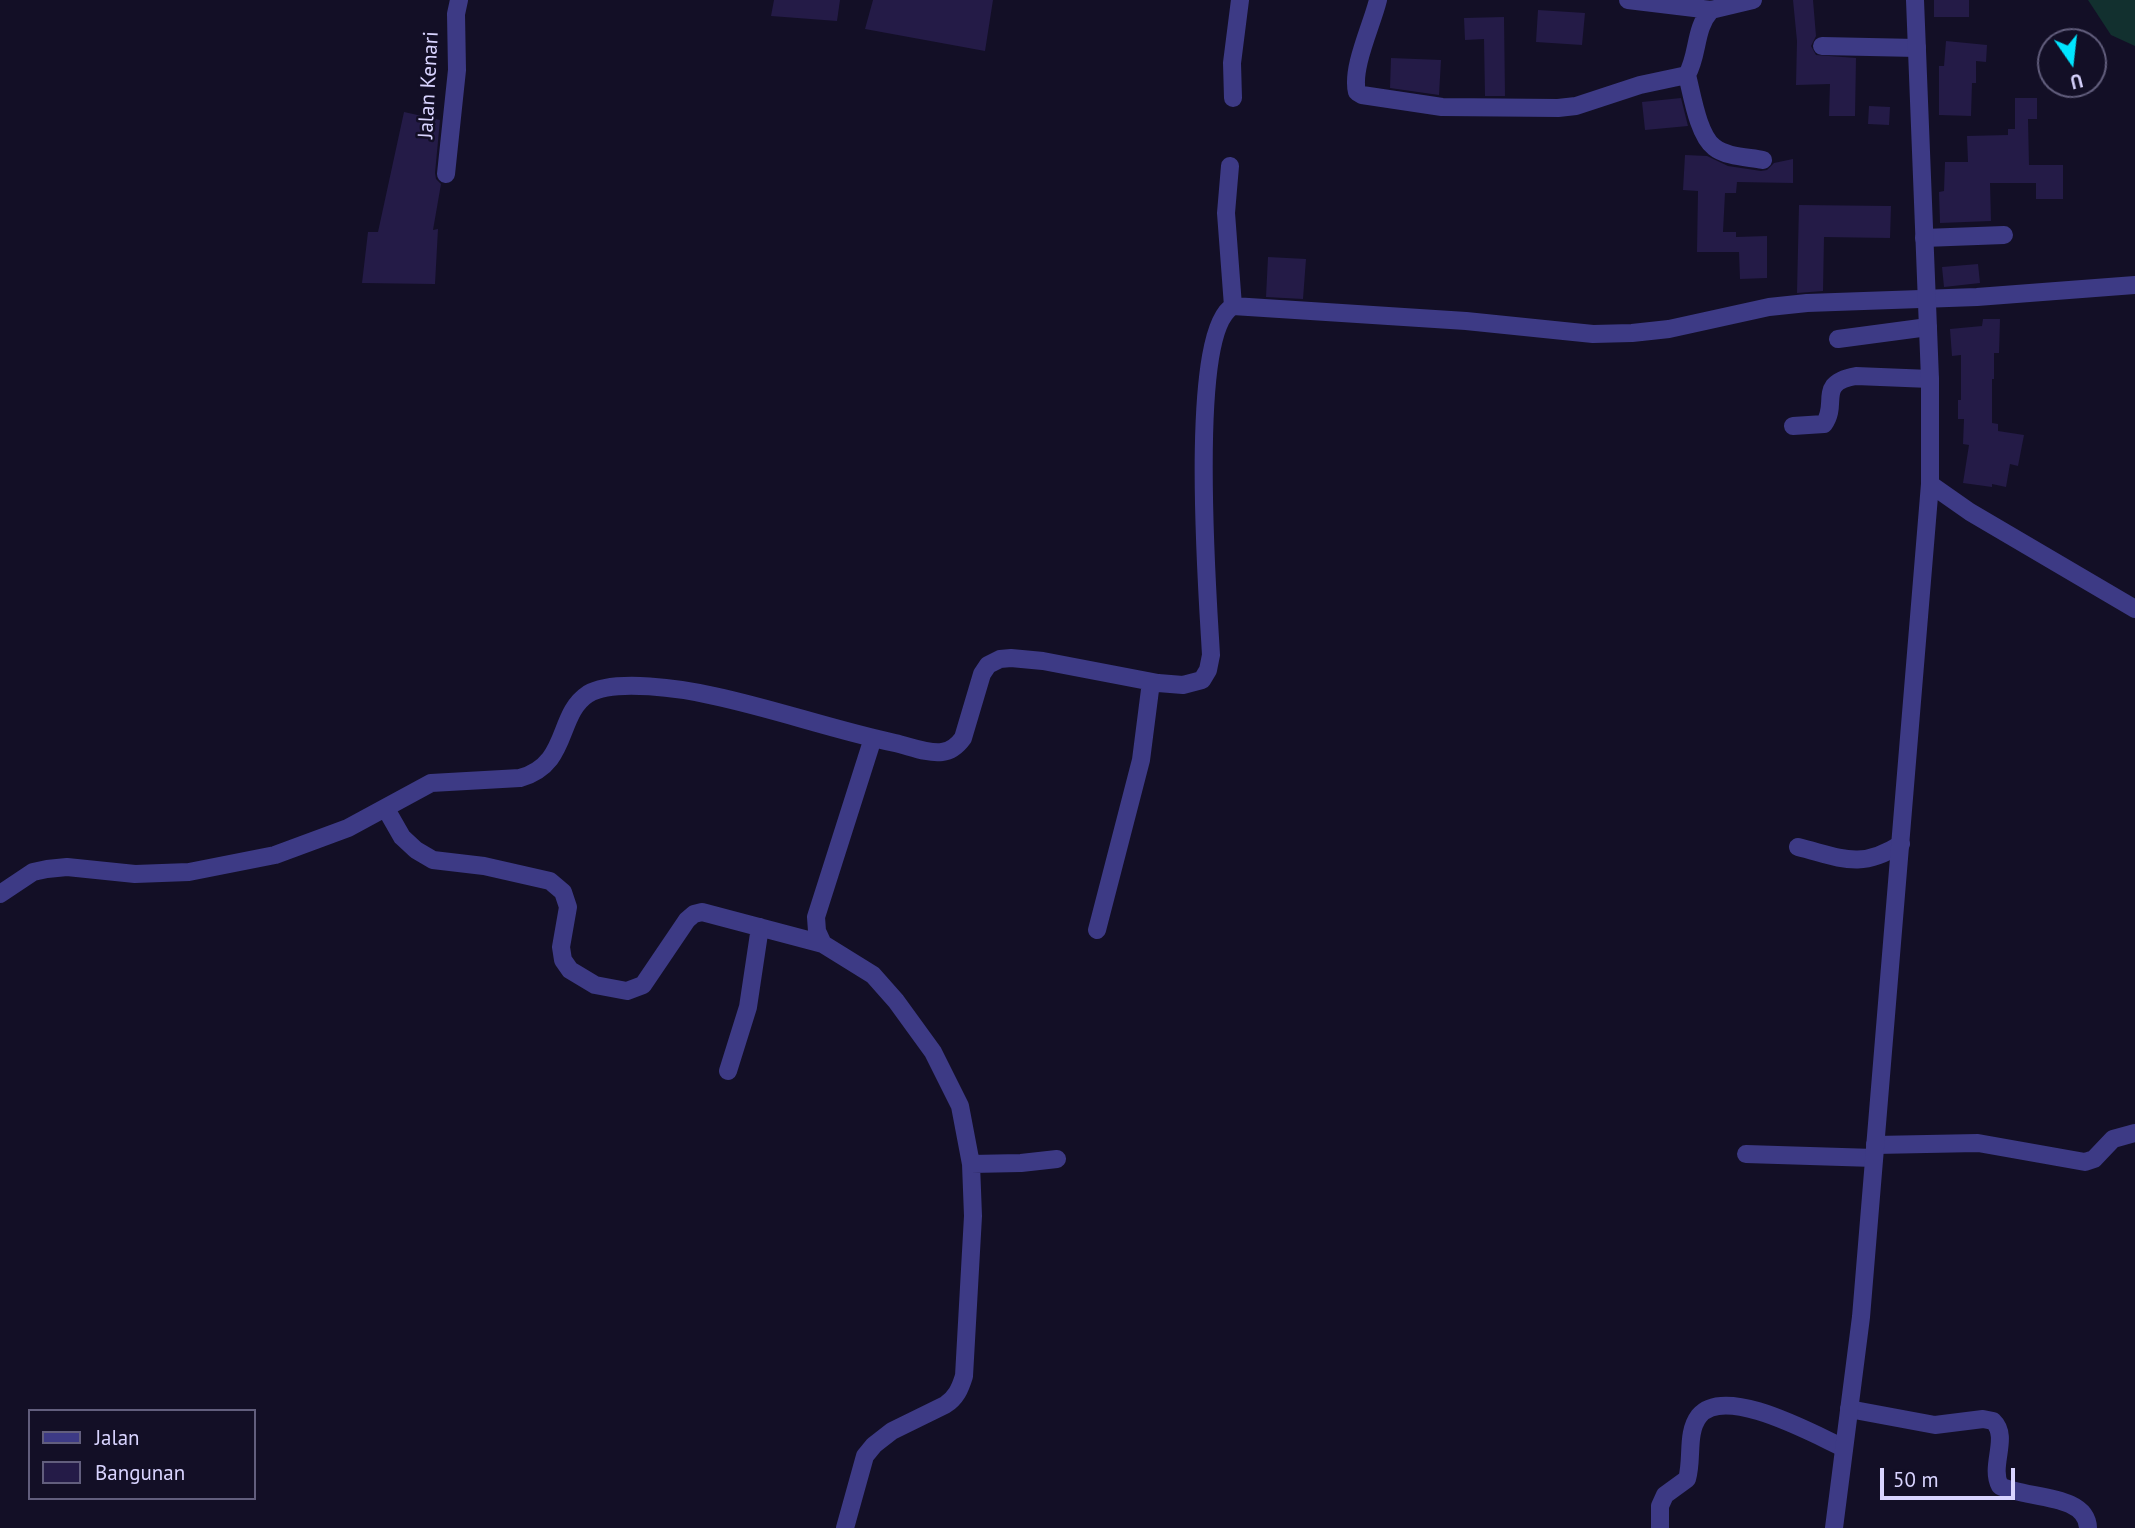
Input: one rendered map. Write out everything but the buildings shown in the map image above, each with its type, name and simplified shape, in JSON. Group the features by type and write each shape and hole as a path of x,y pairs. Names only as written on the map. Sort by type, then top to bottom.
{"street":[{"name":"Jalan Kenari","path":"446,174 457,70 456,14 459,0"},
{"path":"1233,98 1232,63 1240,0"},
{"path":"1378,0 1355,82 1357,92 1362,95 1442,107 1558,108 1576,106 1640,85 1687,75"},
{"path":"1628,0 1711,10 1753,0"},
{"path":"1834,1528 1861,1317 1930,484 1930,379 1915,0"},
{"path":"1711,10 1700,26 1687,75 1699,120 1706,138 1715,148 1763,160"},
{"path":"1822,46 1917,48"},
{"path":"1230,166 1226,213 1233,306"},
{"path":"1924,238 2004,235"},
{"path":"0,894 33,872 47,869 67,867 135,874 189,872 275,855 348,828 431,783 520,778 530,775 541,769 552,757 576,705 588,694 604,688 637,685 713,695 939,753 958,745 963,737 982,674 988,665 1000,659 1043,661 1151,682 1182,685 1202,680 1208,670 1211,655 1203,441 1212,347 1221,320 1233,306 1466,321 1593,334 1668,329 1769,307 1807,303 1977,297 2135,285"},
{"path":"1838,339 1928,327"},
{"path":"1793,426 1824,424 1828,418 1829,394 1836,382 1845,378 1856,376 1930,379"},
{"path":"1930,484 1970,512 2135,609"},
{"path":"1097,930 1141,760 1151,682"},
{"path":"823,944 817,931 816,917 873,738"},
{"path":"386,809 402,837 432,860 484,866 550,881 563,892 568,907 561,947 563,960 570,970 595,985 627,991 643,985 694,914 710,913 823,944 873,975 896,1001 933,1052 960,1107 971,1164 973,1216 964,1376 953,1400 892,1431 865,1456 845,1528"},
{"path":"1798,847 1865,861 1885,854 1901,844"},
{"path":"728,1071 748,1007 760,926"},
{"path":"1746,1154 1875,1151 1978,1143 2085,1162 2094,1158 2113,1139 2135,1133"},
{"path":"971,1164 1057,1159"},
{"path":"1660,1528 1660,1506 1665,1494 1687,1479 1692,1434 1698,1417 1708,1408 1721,1404 1738,1405 1844,1448"},
{"path":"1849,1409 1935,1425 1983,1419 1993,1421 2000,1432 1997,1472 2000,1486 2076,1506 2086,1516 2088,1528"}],"green space":[{"path":"2088,0 2135,0 2135,46 2111,35"}]}
